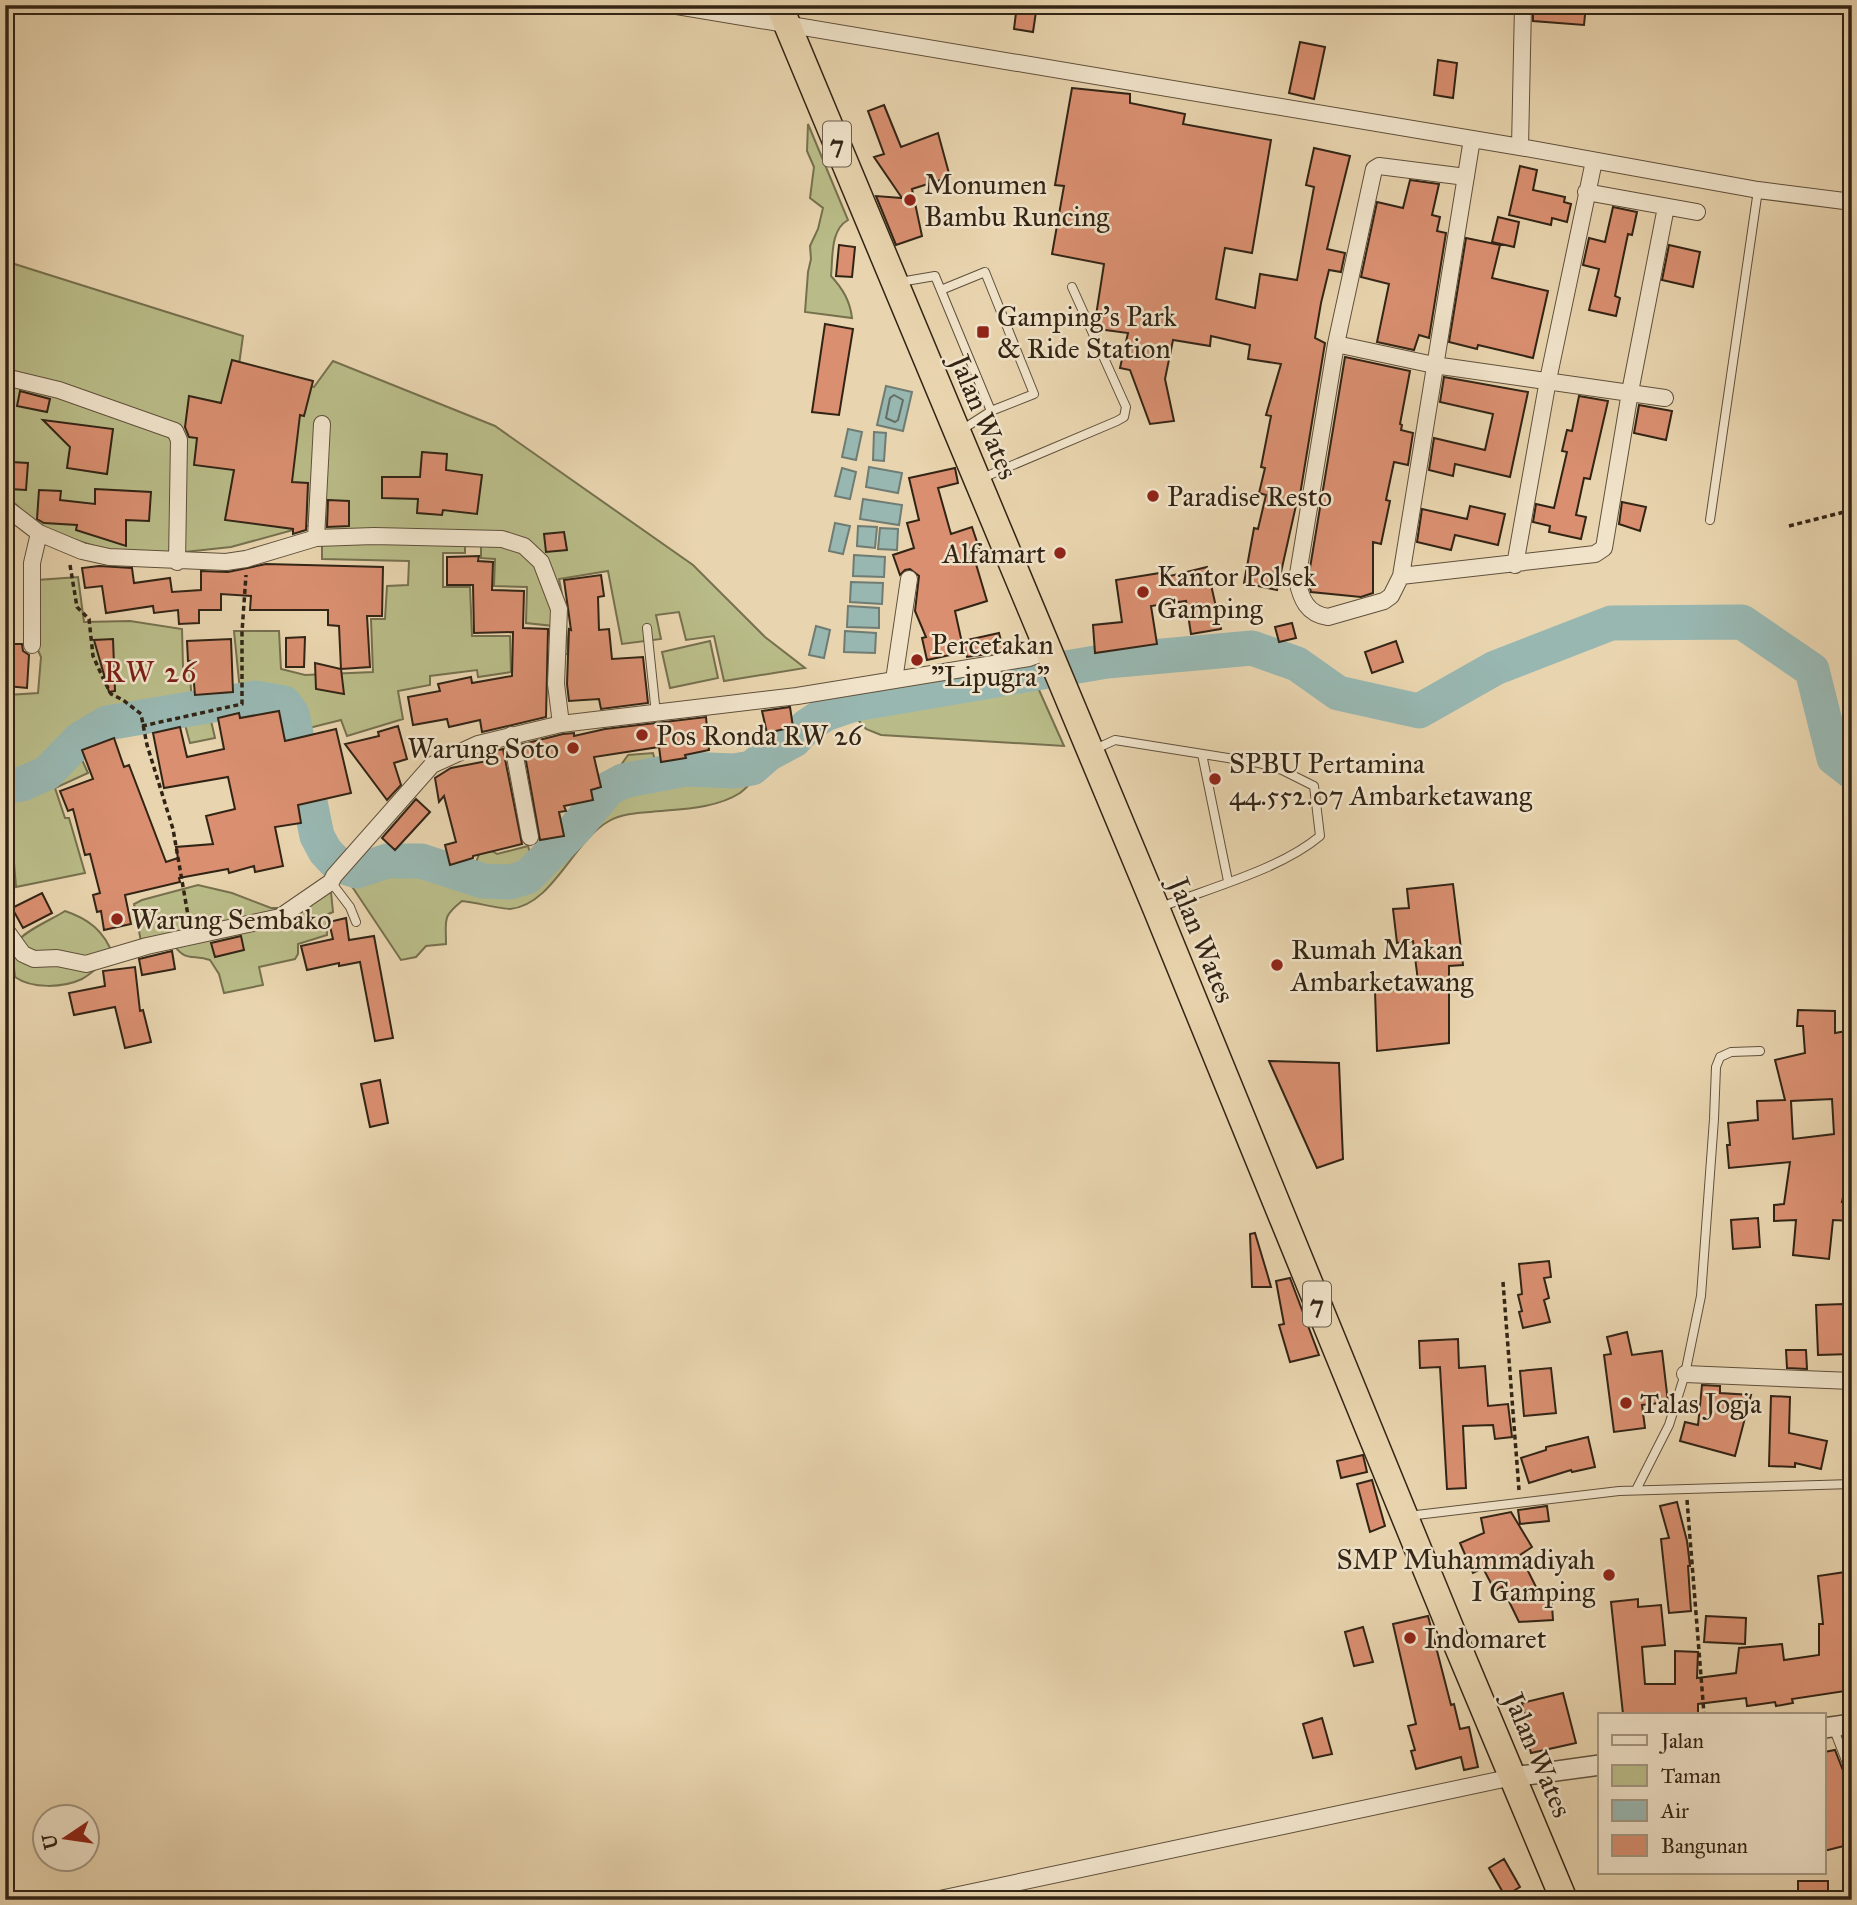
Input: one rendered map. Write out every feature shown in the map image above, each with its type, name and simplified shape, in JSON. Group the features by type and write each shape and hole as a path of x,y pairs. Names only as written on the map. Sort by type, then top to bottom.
{"highway":[{"name":"Jalan Wates","path":"783,15 1156,908 1293,1247 1564,1900"}],"street":[{"path":"671,5 783,15 1758,190 1852,202"},
{"path":"1520,147 1523,5"},
{"path":"1466,177 1379,166 1374,169 1336,344 1297,580 1308,609 1319,615 1328,617 1384,601 1391,596 1401,576 1434,365 1466,177 1472,139"},
{"path":"1515,565 1548,380 1594,161"},
{"path":"1586,192 1697,212"},
{"path":"1401,576 1595,554 1604,548 1630,392 1666,207"},
{"path":"1336,344 1434,365 1665,398"},
{"path":"5,377 59,390 175,431 179,440 177,562"},
{"path":"316,538 323,424"},
{"path":"5,507 39,533 70,546 109,557 226,562 246,559 316,538 462,536 502,538 524,546 541,562 559,609 556,684 561,724"},
{"path":"32,645 32,563 39,533"},
{"path":"894,680 909,579"},
{"path":"5,929 23,954 34,959 57,958 86,964 192,935 280,917 335,884 354,856 432,765 458,752 511,735 561,724 809,694 1029,658 1051,659"},
{"path":"511,735 530,837"},
{"path":"1685,1374 1852,1381"},
{"path":"935,1900 1513,1777 1598,1765"}],"lane":[{"path":"1710,520 1758,190"},
{"path":"941,290 985,272 1034,394 991,411 956,433"},
{"path":"894,283 935,276 991,411"},
{"path":"976,480 1124,417 1126,407 1072,288"},
{"path":"647,628 656,714"},
{"path":"1090,751 1115,740 1259,763 1282,770 1314,786 1320,836 1285,861 1156,908"},
{"path":"1202,754 1228,881"},
{"path":"335,884 356,922"},
{"path":"1636,1490 1669,1425 1685,1374 1701,1296 1716,1067 1720,1057 1731,1052 1760,1051"},
{"path":"1406,1517 1636,1490 1852,1484"},
{"path":"1836,1726 1852,1776"}],"path":[{"path":"1789,526 1852,510"},
{"path":"70,546 68,555 77,607 89,619 93,656 111,694 141,715 173,829 192,935"},
{"path":"142,723 243,704 246,559"},
{"path":"1503,1282 1520,1502"},
{"path":"1687,1489 1704,1713"}],"green space":[{"path":"808,124 848,220 842,224 835,237 831,276 850,306 852,318 805,312 810,246 823,208 810,198 814,167 807,151"},
{"path":"5,261 243,336 238,372 314,387 333,361 495,426 693,565 765,637 805,668 724,681 714,636 686,640 679,612 656,615 661,639 622,644 608,571 559,579 565,610 568,653 563,656 549,656 553,626 526,623 527,587 494,586 495,559 481,558 481,546 465,545 465,553 443,553 443,587 470,587 472,636 510,636 511,672 478,677 477,670 430,676 430,685 398,691 403,719 347,736 341,720 301,730 298,716 289,699 274,693 240,691 234,631 279,631 281,669 305,675 373,672 371,619 385,619 387,586 408,585 409,561 322,559 322,522 231,547 175,553 113,552 36,524 5,494"},
{"path":"78,577 84,622 130,621 182,629 183,667 189,667 192,700 206,699 215,738 190,743 184,721 180,721 151,729 120,729 81,745 78,751 88,773 55,788 65,818 69,818 85,873 16,887 13,850 5,850 5,708 8,695 38,693 41,657 37,648 37,580"},
{"path":"710,641 718,678 670,688 662,652"},
{"path":"1035,681 1064,746 881,735 866,729 852,713"},
{"path":"653,753 657,768 721,760 746,766 759,773 740,793 720,802 629,814 609,821 596,830 539,896 525,905 510,909 462,901 446,919 446,944 426,946 416,957 401,960 349,882 365,879 389,866 404,865 439,873 476,862 480,852 492,851 497,854 528,846 534,866 584,814 628,755"},
{"path":"322,879 331,892 333,912 326,915 327,935 298,944 295,959 259,967 263,985 224,993 219,974 210,960 184,955 171,941 142,947 134,904 142,900 198,885 232,893 271,908 281,908"},
{"path":"65,911 95,927 113,955 85,977 66,984 30,984 15,977 13,954 17,942 32,929"}],"water":[{"path":"886,386 912,392 903,431 877,425"},
{"path":"848,429 862,432 856,460 842,457"},
{"path":"874,432 886,433 884,461 873,460"},
{"path":"869,467 902,473 898,493 866,487"},
{"path":"842,468 856,472 850,499 835,496"},
{"path":"863,499 902,505 899,525 860,519"},
{"path":"835,523 850,526 843,554 829,551"},
{"path":"858,526 877,527 875,548 857,546"},
{"path":"880,528 898,529 897,550 878,549"},
{"path":"854,555 885,557 884,577 853,576"},
{"path":"851,582 883,583 882,604 850,602"},
{"path":"848,606 879,608 879,628 847,627"},
{"path":"816,626 830,630 824,658 809,655"},
{"path":"845,631 876,633 875,653 844,652"}],"building":[{"path":"1017,5 1037,5 1033,32 1014,29"},
{"path":"1533,5 1586,5 1584,25 1533,21"},
{"path":"1300,42 1325,47 1314,99 1289,93"},
{"path":"1438,60 1457,63 1453,98 1434,95"},
{"path":"1072,88 1130,94 1130,103 1185,114 1183,124 1271,140 1252,253 1225,248 1216,299 1255,308 1260,274 1297,280 1314,187 1306,185 1314,148 1350,156 1327,249 1345,253 1341,272 1329,270 1321,303 1315,338 1325,343 1299,501 1277,590 1244,583 1254,528 1258,529 1266,495 1259,493 1271,416 1266,415 1281,364 1248,359 1250,345 1211,336 1210,346 1173,340 1165,379 1174,421 1150,424 1130,370 1120,368 1128,333 1098,329 1095,322 1104,264 1052,254 1064,186 1055,185"},
{"path":"884,105 901,147 938,133 950,177 912,189 922,236 896,245 876,196 902,198 874,157 884,154 868,111"},
{"path":"1520,166 1537,170 1533,190 1565,197 1564,202 1571,204 1567,222 1552,218 1551,225 1509,215"},
{"path":"1410,180 1439,184 1432,215 1440,217 1437,231 1446,233 1429,338 1419,335 1414,350 1377,342 1389,284 1361,277 1377,202 1403,208"},
{"path":"1613,207 1637,212 1632,235 1628,234 1615,296 1620,298 1616,316 1589,310 1599,269 1583,265 1589,238 1605,242"},
{"path":"1498,217 1519,222 1514,247 1492,242"},
{"path":"1466,238 1500,245 1492,278 1548,291 1533,358 1478,345 1477,349 1449,342"},
{"path":"839,245 855,247 852,277 836,276"},
{"path":"1669,245 1700,252 1693,287 1662,280"},
{"path":"825,324 853,329 839,415 812,412"},
{"path":"1345,357 1410,371 1400,424 1401,430 1413,433 1408,465 1394,462 1386,500 1390,501 1381,544 1373,542 1373,593 1361,597 1311,592 1308,580"},
{"path":"232,360 313,381 304,416 300,415 292,482 308,483 306,530 293,534 293,529 225,520 234,470 194,465 197,438 189,437 185,427 189,396 221,403"},
{"path":"1444,377 1528,392 1510,477 1455,464 1453,476 1429,470 1434,438 1485,450 1493,414 1440,402"},
{"path":"20,391 50,399 47,412 17,406"},
{"path":"1579,396 1608,401 1590,479 1584,478 1576,515 1586,517 1581,539 1549,532 1550,526 1533,522 1536,504 1554,508 1567,452 1562,451 1567,430 1572,431"},
{"path":"1639,405 1672,411 1666,440 1634,433"},
{"path":"43,420 113,429 107,474 67,468 70,447"},
{"path":"422,452 447,454 446,470 482,475 477,514 443,510 442,515 417,513 418,499 382,498 382,477 420,477"},
{"path":"11,462 28,463 26,490 10,489"},
{"path":"955,468 958,483 938,488 951,534 972,527 980,551 973,554 987,601 955,611 964,652 927,660 922,638 926,637 915,611 919,576 910,569 900,575 893,555 914,548 907,523 919,520 909,478"},
{"path":"95,489 151,492 149,521 126,520 126,546 76,530 77,525 44,523 37,519 39,490 61,491 60,500 95,504"},
{"path":"328,500 349,501 349,526 327,527"},
{"path":"1622,502 1646,507 1640,531 1619,524"},
{"path":"1470,506 1505,514 1498,545 1455,535 1451,550 1417,542 1422,509 1467,519"},
{"path":"564,532 567,550 546,552 544,534"},
{"path":"479,556 478,561 493,562 492,590 524,591 523,628 548,629 546,717 482,732 480,720 449,727 447,719 413,725 408,697 440,691 438,684 471,677 472,683 512,676 513,632 474,633 473,585 447,585 447,557"},
{"path":"266,564 383,567 382,616 367,616 370,667 341,669 339,626 328,625 328,610 250,610 251,596 221,594 221,610 199,610 199,623 179,624 178,610 154,613 153,606 106,613 102,586 85,588 82,568 132,568 134,583 170,578 172,592 201,590 201,571 228,572"},
{"path":"1207,567 1221,629 1191,634 1186,601 1151,606 1157,644 1095,653 1093,625 1122,622 1116,580 1166,572 1166,577"},
{"path":"601,575 604,596 598,597 599,630 609,629 612,659 643,657 648,703 601,709 599,699 569,701 567,684 569,629 571,630 564,580"},
{"path":"1292,623 1296,638 1279,642 1275,627"},
{"path":"999,633 1004,652 967,657 963,641"},
{"path":"305,637 304,667 286,667 286,638"},
{"path":"113,639 115,691 109,692 94,640"},
{"path":"231,639 233,692 195,695 187,641"},
{"path":"1396,641 1403,662 1372,673 1365,652"},
{"path":"8,644 22,644 23,651 29,655 27,688 7,686"},
{"path":"315,663 341,669 344,694 316,689"},
{"path":"790,707 793,727 767,733 762,711"},
{"path":"279,711 285,741 336,729 351,793 298,805 301,823 275,827 283,866 255,872 254,866 229,873 228,869 179,878 180,882 125,895 131,924 104,930 101,911 97,912 93,895 100,893 90,854 85,855 73,809 68,811 60,791 93,779 82,750 114,738 124,767 129,765 166,862 178,858 176,847 213,844 206,816 235,809 228,777 164,788 153,733 180,727 187,757 224,749 218,718 239,713 240,718"},
{"path":"706,717 709,750 685,755 686,758 661,762 659,747 594,757 601,787 591,790 593,800 564,806 566,811 559,812 564,836 540,840 523,744 563,734 574,733 574,736 605,729"},
{"path":"398,726 407,759 394,763 401,785 387,800 345,744 379,736 378,732"},
{"path":"503,749 522,844 473,856 450,865 445,845 456,842 444,796 439,802 435,778 451,768 487,761 485,753"},
{"path":"416,799 430,812 395,850 382,838"},
{"path":"1453,884 1463,965 1449,966 1449,1043 1377,1051 1375,991 1419,989 1413,941 1397,943 1393,909 1409,908 1407,889"},
{"path":"42,893 52,913 23,928 12,908"},
{"path":"346,918 349,940 374,936 393,1038 375,1041 360,962 339,966 339,963 307,970 301,946 333,939 329,922"},
{"path":"241,936 244,950 215,957 211,943"},
{"path":"172,951 175,969 142,975 139,959"},
{"path":"135,967 140,1011 143,1010 151,1042 125,1048 115,1007 74,1015 69,993 105,986 103,971"},
{"path":"1798,1010 1835,1011 1835,1033 1852,1030 1852,1060 1846,1060 1852,1087 1852,1156 1842,1202 1852,1202 1852,1221 1833,1220 1829,1259 1793,1255 1796,1220 1774,1221 1774,1205 1784,1204 1790,1162 1729,1168 1728,1123 1758,1120 1757,1101 1785,1100 1775,1060 1805,1053 1803,1026 1797,1026","holes":["1832,1099 1834,1134 1793,1139 1791,1101"]},
{"path":"1269,1061 1339,1063 1343,1159 1317,1168"},
{"path":"380,1080 388,1123 370,1127 361,1084"},
{"path":"1758,1218 1760,1247 1733,1249 1731,1220"},
{"path":"1255,1233 1271,1287 1252,1287 1250,1234"},
{"path":"1549,1261 1551,1277 1544,1278 1549,1298 1544,1300 1550,1322 1523,1328 1519,1312 1522,1311 1518,1295 1522,1294 1519,1264"},
{"path":"1290,1278 1319,1355 1290,1362 1279,1325 1284,1324 1276,1281"},
{"path":"1843,1304 1845,1334 1852,1333 1852,1354 1818,1355 1816,1305"},
{"path":"1627,1332 1632,1355 1662,1351 1668,1402 1642,1405 1645,1428 1614,1432 1604,1355 1611,1354 1607,1337"},
{"path":"1458,1339 1459,1368 1485,1366 1488,1406 1508,1404 1512,1437 1495,1439 1493,1425 1463,1426 1466,1488 1447,1489 1440,1367 1420,1368 1419,1341"},
{"path":"1786,1350 1806,1350 1807,1369 1787,1368"},
{"path":"1551,1368 1556,1413 1524,1416 1520,1371"},
{"path":"1702,1385 1720,1386 1720,1393 1751,1395 1735,1456 1680,1441 1685,1422 1698,1425"},
{"path":"1771,1396 1790,1397 1789,1433 1827,1441 1821,1469 1795,1463 1795,1467 1769,1466"},
{"path":"1588,1437 1595,1467 1572,1472 1571,1470 1529,1483 1521,1458 1546,1450 1546,1447"},
{"path":"1363,1455 1367,1472 1341,1478 1337,1461"},
{"path":"1372,1480 1385,1526 1370,1532 1357,1484"},
{"path":"1677,1502 1687,1541 1691,1611 1669,1613 1661,1539 1669,1538 1660,1506"},
{"path":"1547,1506 1549,1521 1520,1524 1518,1510"},
{"path":"1511,1512 1532,1547 1520,1555 1539,1593 1551,1592 1553,1620 1519,1622 1502,1587 1495,1591 1483,1568 1473,1573 1460,1543 1484,1533 1481,1518"},
{"path":"1852,1571 1852,1632 1848,1633 1852,1655 1852,1690 1792,1699 1793,1703 1776,1706 1775,1702 1747,1706 1746,1698 1698,1704 1698,1713 1623,1713 1611,1602 1638,1599 1638,1607 1661,1605 1665,1645 1642,1647 1645,1684 1675,1684 1675,1651 1698,1652 1697,1678 1736,1673 1739,1648 1782,1644 1784,1660 1819,1655 1819,1624 1823,1624 1818,1576"},
{"path":"1428,1616 1451,1705 1454,1704 1460,1729 1469,1727 1478,1767 1464,1770 1461,1757 1416,1769 1411,1751 1415,1750 1408,1726 1416,1724 1393,1624"},
{"path":"1706,1616 1746,1618 1745,1644 1704,1642"},
{"path":"1363,1627 1373,1662 1354,1666 1345,1632"},
{"path":"1563,1693 1576,1743 1531,1753 1522,1703"},
{"path":"1322,1718 1332,1754 1313,1758 1303,1724"},
{"path":"1835,1750 1846,1778 1852,1782 1852,1844 1826,1850 1826,1752"},
{"path":"1504,1859 1520,1887 1505,1896 1489,1868"},
{"path":"1798,1881 1828,1881 1828,1898 1798,1899"}],"waterway":[{"path":"5,786 22,784 47,773 80,739 107,723 255,698 284,703 292,714 317,836 325,851 338,865 357,871 387,861 421,861 483,881 510,882 527,877 574,830 608,789 623,781 685,769 734,771 752,768 768,754 794,740 807,726 825,714 855,704 1107,661 1252,648 1297,664 1338,693 1419,711 1495,668 1611,623 1742,622 1812,670 1834,758 1852,772"}],"place":[{"name":"Monumen Bambu Runcing","path":"910,200"},
{"name":"Gamping's Park & Ride Station","path":"983,332"},
{"name":"Paradise Resto","path":"1153,496"},
{"name":"Alfamart","path":"1060,553"},
{"name":"Kantor Polsek Gamping","path":"1143,592"},
{"name":"Percetakan \"Lipugra\"","path":"917,660"},
{"name":"Pos Ronda RW 26","path":"642,735"},
{"name":"Warung Soto","path":"573,748"},
{"name":"SPBU Pertamina 44.552.07 Ambarketawang","path":"1215,779"},
{"name":"Warung Sembako","path":"117,919"},
{"name":"Rumah Makan Ambarketawang","path":"1277,965"},
{"name":"Talas Jogja","path":"1626,1403"},
{"name":"SMP Muhammadiyah I Gamping","path":"1609,1575"},
{"name":"Indomaret","path":"1410,1638"}],"district":[{"name":"RW 26","path":"151,672"}]}
